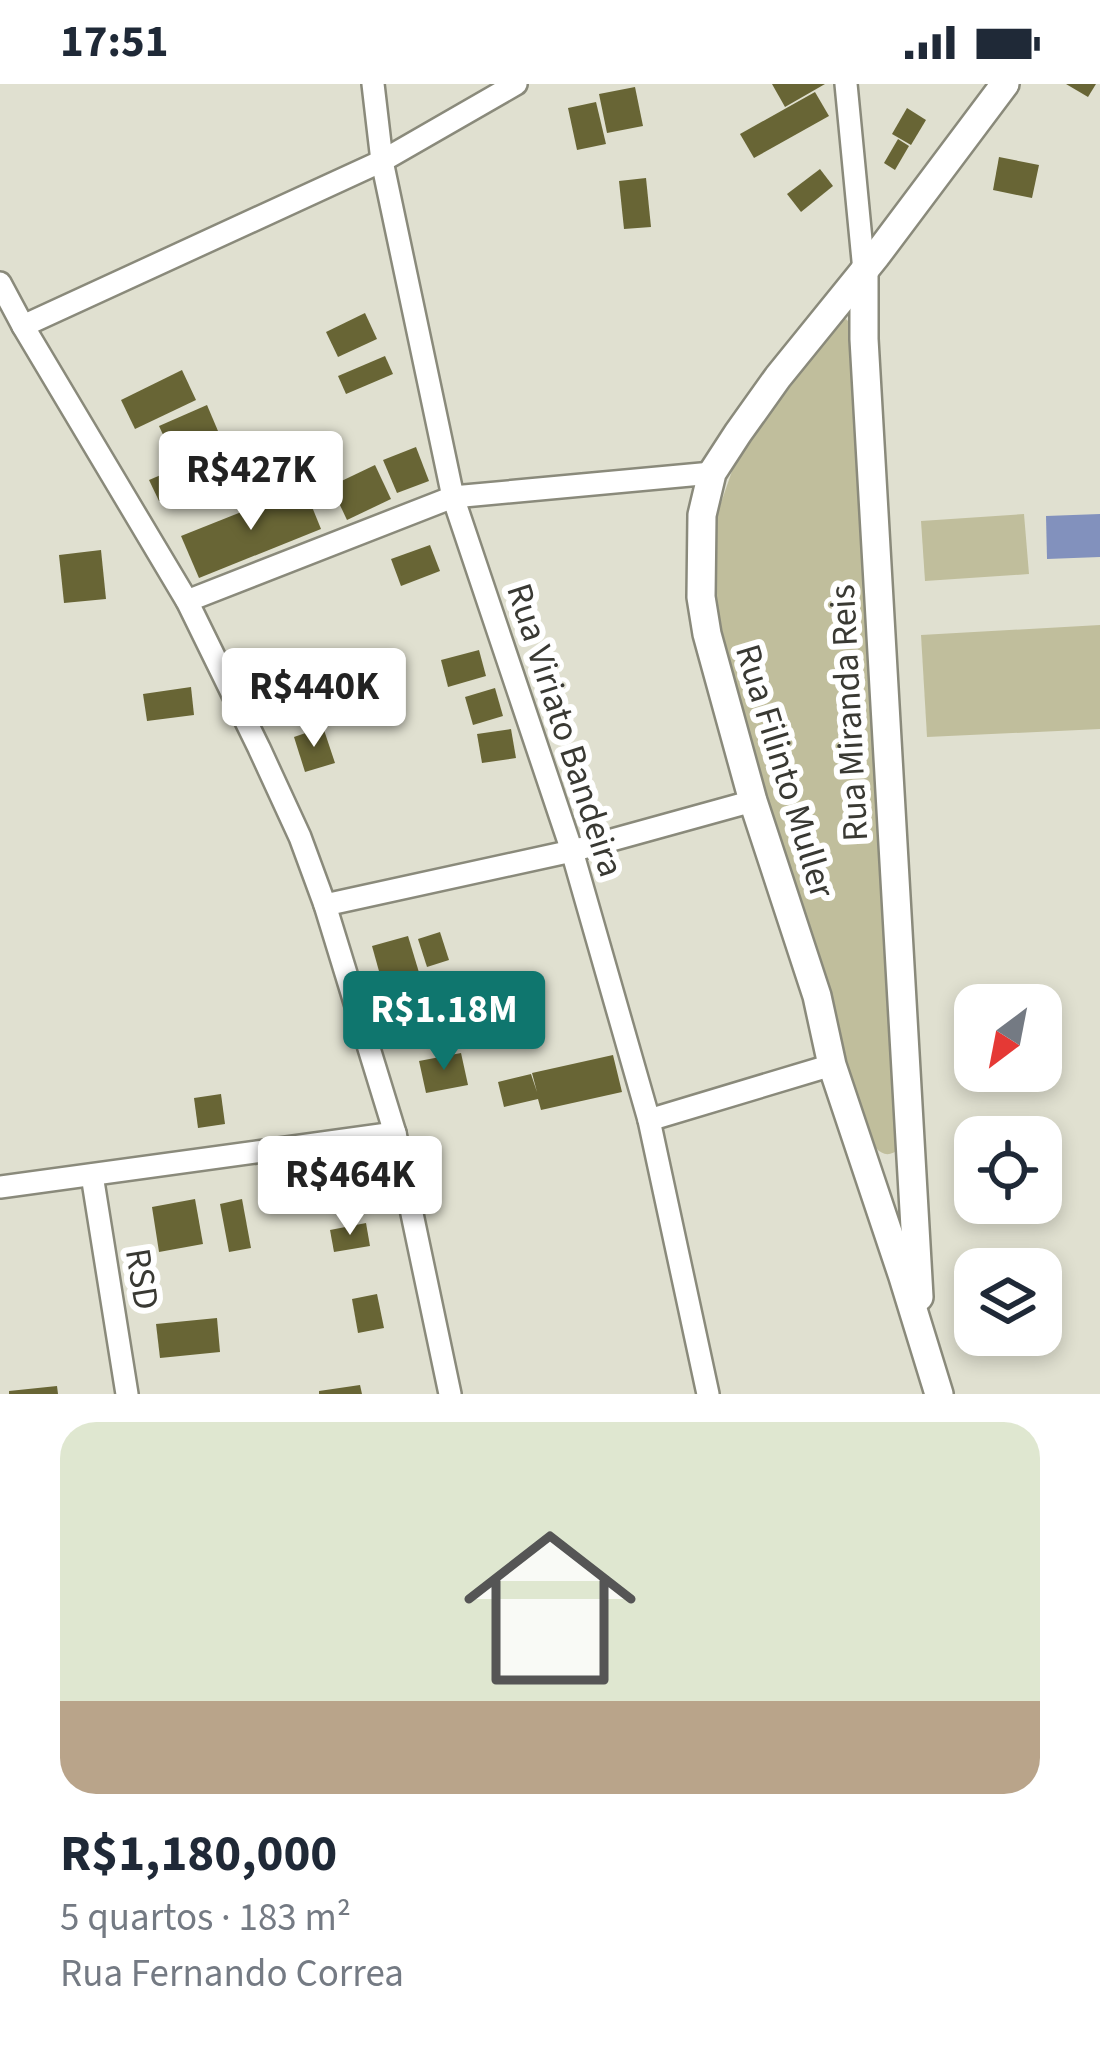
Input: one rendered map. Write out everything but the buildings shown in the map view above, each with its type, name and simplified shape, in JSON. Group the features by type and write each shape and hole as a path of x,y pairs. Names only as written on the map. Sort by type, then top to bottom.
{"street":[{"name":"Rua Viriato Bandeira","path":"373,84 382,161 453,497 572,851 650,1120 708,1394"},
{"path":"23,326 382,161 516,84"},
{"name":"Rua Miranda Reis","path":"845,84 864,271 864,339 922,1338"},
{"name":"Rua Filinto Muller","path":"939,1394 832,1065 817,996 753,801 707,634 701,597 702,515 712,473 778,377 1005,84"},
{"path":"0,283 187,601 300,837 395,1133 450,1394"},
{"path":"187,601 453,497 712,473"},
{"path":"325,905 572,851 753,801"},
{"path":"650,1120 832,1065"},
{"path":"0,1187 395,1133"},
{"name":"RSD","path":"92,1174 127,1394"}],"shaded area":[{"path":"846,319 854,327 899,1149 887,1154 876,1148 844,1065 713,617 714,523 732,471 745,447 839,322"},
{"path":"1024,514 1029,574 925,581 921,521"},
{"path":"1100,625 1100,729 927,737 921,635"}],"water":[{"path":"1100,514 1100,557 1047,559 1046,516"}]}
